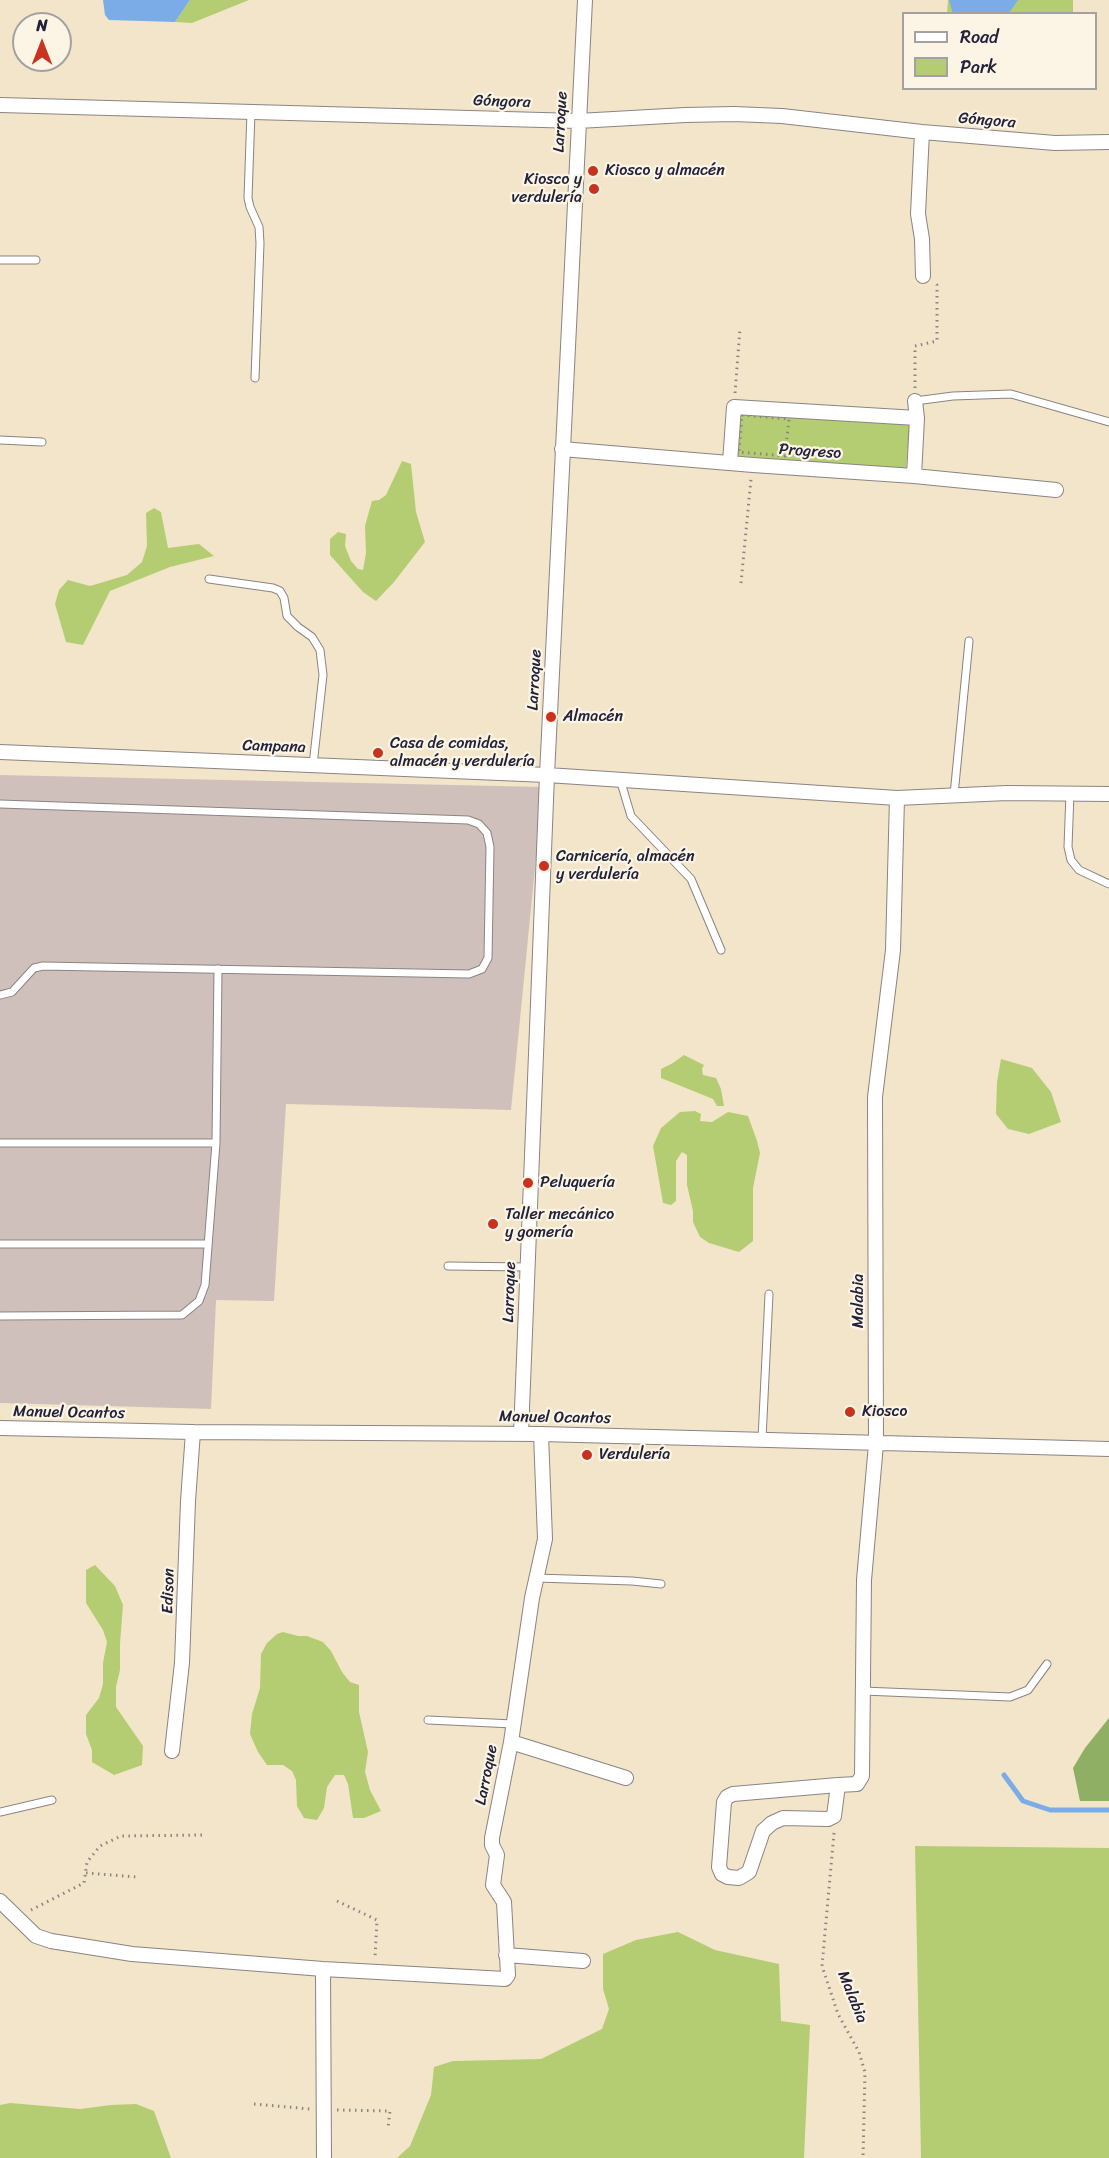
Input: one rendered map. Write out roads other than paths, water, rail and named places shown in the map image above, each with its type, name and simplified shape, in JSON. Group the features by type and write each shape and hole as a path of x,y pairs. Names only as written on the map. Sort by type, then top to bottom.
{"street":[{"name":"Larroque","path":"520,1434 547,775 585,0"},
{"name":"Góngora","path":"0,105 578,121 734,114 782,116 922,132 1055,143 1109,142"},
{"path":"922,132 918,214 922,239 923,276"},
{"path":"914,476 917,418 915,401"},
{"path":"730,462 738,411 917,418"},
{"name":"Progreso","path":"562,448 753,465 914,476 1056,490"},
{"name":"Campana","path":"0,752 547,775 897,798 1007,793 1109,794"},
{"name":"Malabia","path":"838,1785 834,1816 828,1819 783,1818 772,1823 763,1831 749,1872 739,1878 722,1874 719,1867 724,1802 727,1797 733,1794 838,1785 857,1784 862,1776 864,1580 876,1444 875,1097 893,950 897,798"},
{"name":"Manuel Ocantos","path":"0,1428 193,1432 541,1434 1109,1449"},
{"name":"Edison","path":"172,1751 182,1663 193,1432"},
{"name":"Larroque","path":"323,1970 505,1979 508,1975 504,1902 493,1885 497,1855 492,1845 492,1838 511,1742 536,1578 545,1539 541,1434"},
{"path":"511,1742 626,1778"},
{"path":"0,1901 36,1936 51,1941 132,1954 323,1970 324,2158"},
{"path":"506,1955 583,1961"}],"lane":[{"path":"251,112 248,198 259,227 260,243 255,378"},
{"path":"0,260 36,260"},
{"path":"915,401 953,396 1011,394 1109,422"},
{"path":"0,440 42,442"},
{"path":"209,579 273,588 279,591 284,598 287,615 312,637 320,650 323,675 313,765"},
{"path":"954,795 969,641"},
{"path":"620,779 631,816 690,879 721,950"},
{"path":"1070,793 1068,847 1071,860 1079,870 1109,884"},
{"path":"0,804 468,820 479,824 487,833 490,847 488,958 482,969 469,974 43,966 34,968 12,992 0,995"},
{"path":"0,1316 182,1315 199,1301 205,1285 216,1143 218,969"},
{"path":"0,1143 216,1143"},
{"path":"0,1244 208,1244"},
{"path":"448,1266 527,1267"},
{"path":"762,1439 769,1294"},
{"path":"536,1578 661,1584"},
{"path":"863,1691 1010,1697 1028,1690 1047,1664"},
{"path":"428,1720 513,1724"},
{"path":"0,1812 52,1800"}],"water":[{"path":"103,0 190,0 175,22 109,20 105,15"},
{"path":"949,0 1018,0 1010,12 952,12"}],"waterway":[{"path":"1004,1775 1023,1801 1050,1810 1109,1810"}],"place":[{"name":"Kiosco y almacén","path":"593,171"},
{"name":"Kiosco y verdulería","path":"594,189"},
{"name":"Almacén","path":"551,717"},
{"name":"Casa de comidas, almacén y verdulería","path":"378,753"},
{"name":"Carnicería, almacén y verdulería","path":"544,866"},
{"name":"Peluquería","path":"528,1183"},
{"name":"Taller mecánico y gomería","path":"493,1224"},
{"name":"Kiosco","path":"850,1412"},
{"name":"Verdulería","path":"587,1455"}]}
